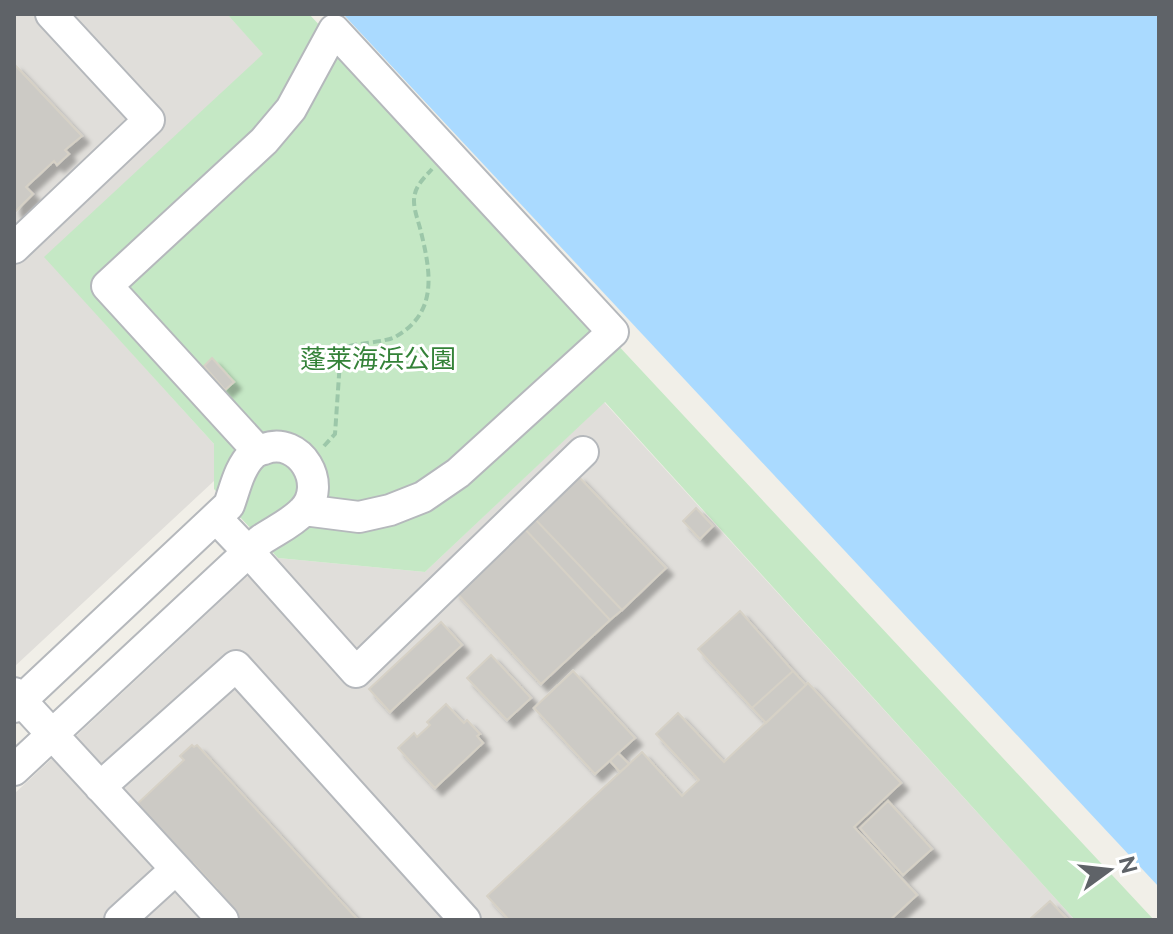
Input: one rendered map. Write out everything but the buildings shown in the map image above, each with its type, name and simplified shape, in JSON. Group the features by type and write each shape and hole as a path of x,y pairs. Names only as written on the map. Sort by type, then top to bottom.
{"street":[{"path":"14,248 149,120 51,14"},
{"path":"258,451 107,286 264,141 291,109 334,30 613,332 458,473 423,497 390,510 359,517 304,510"},
{"path":"14,770 52,734 254,546 304,510 313,492 312,474 303,458 289,448 270,446 254,452 222,512 16,700 52,734 223,920"},
{"path":"222,512 254,546 356,672 583,452"},
{"path":"100,787 236,666 465,920"},
{"path":"120,920 176,869"}],"path":[{"path":"308,467 335,434 340,361 346,347 391,339 410,326 426,304 430,276 414,202 418,184 447,153"}],"shaded area":[{"path":"14,14 227,14 264,54 45,257 214,444 214,481 14,667"},
{"path":"604,402 1075,920 14,920 14,794 241,582 274,554 278,558 425,572"}],"green space":[{"name":"蓬莱海浜公園","path":"227,14 309,14 1154,920 1075,920 605,402 425,572 278,558 214,489 214,444 44,257 263,54"}],"water":[{"path":"343,14 1159,14 1159,887"}]}
